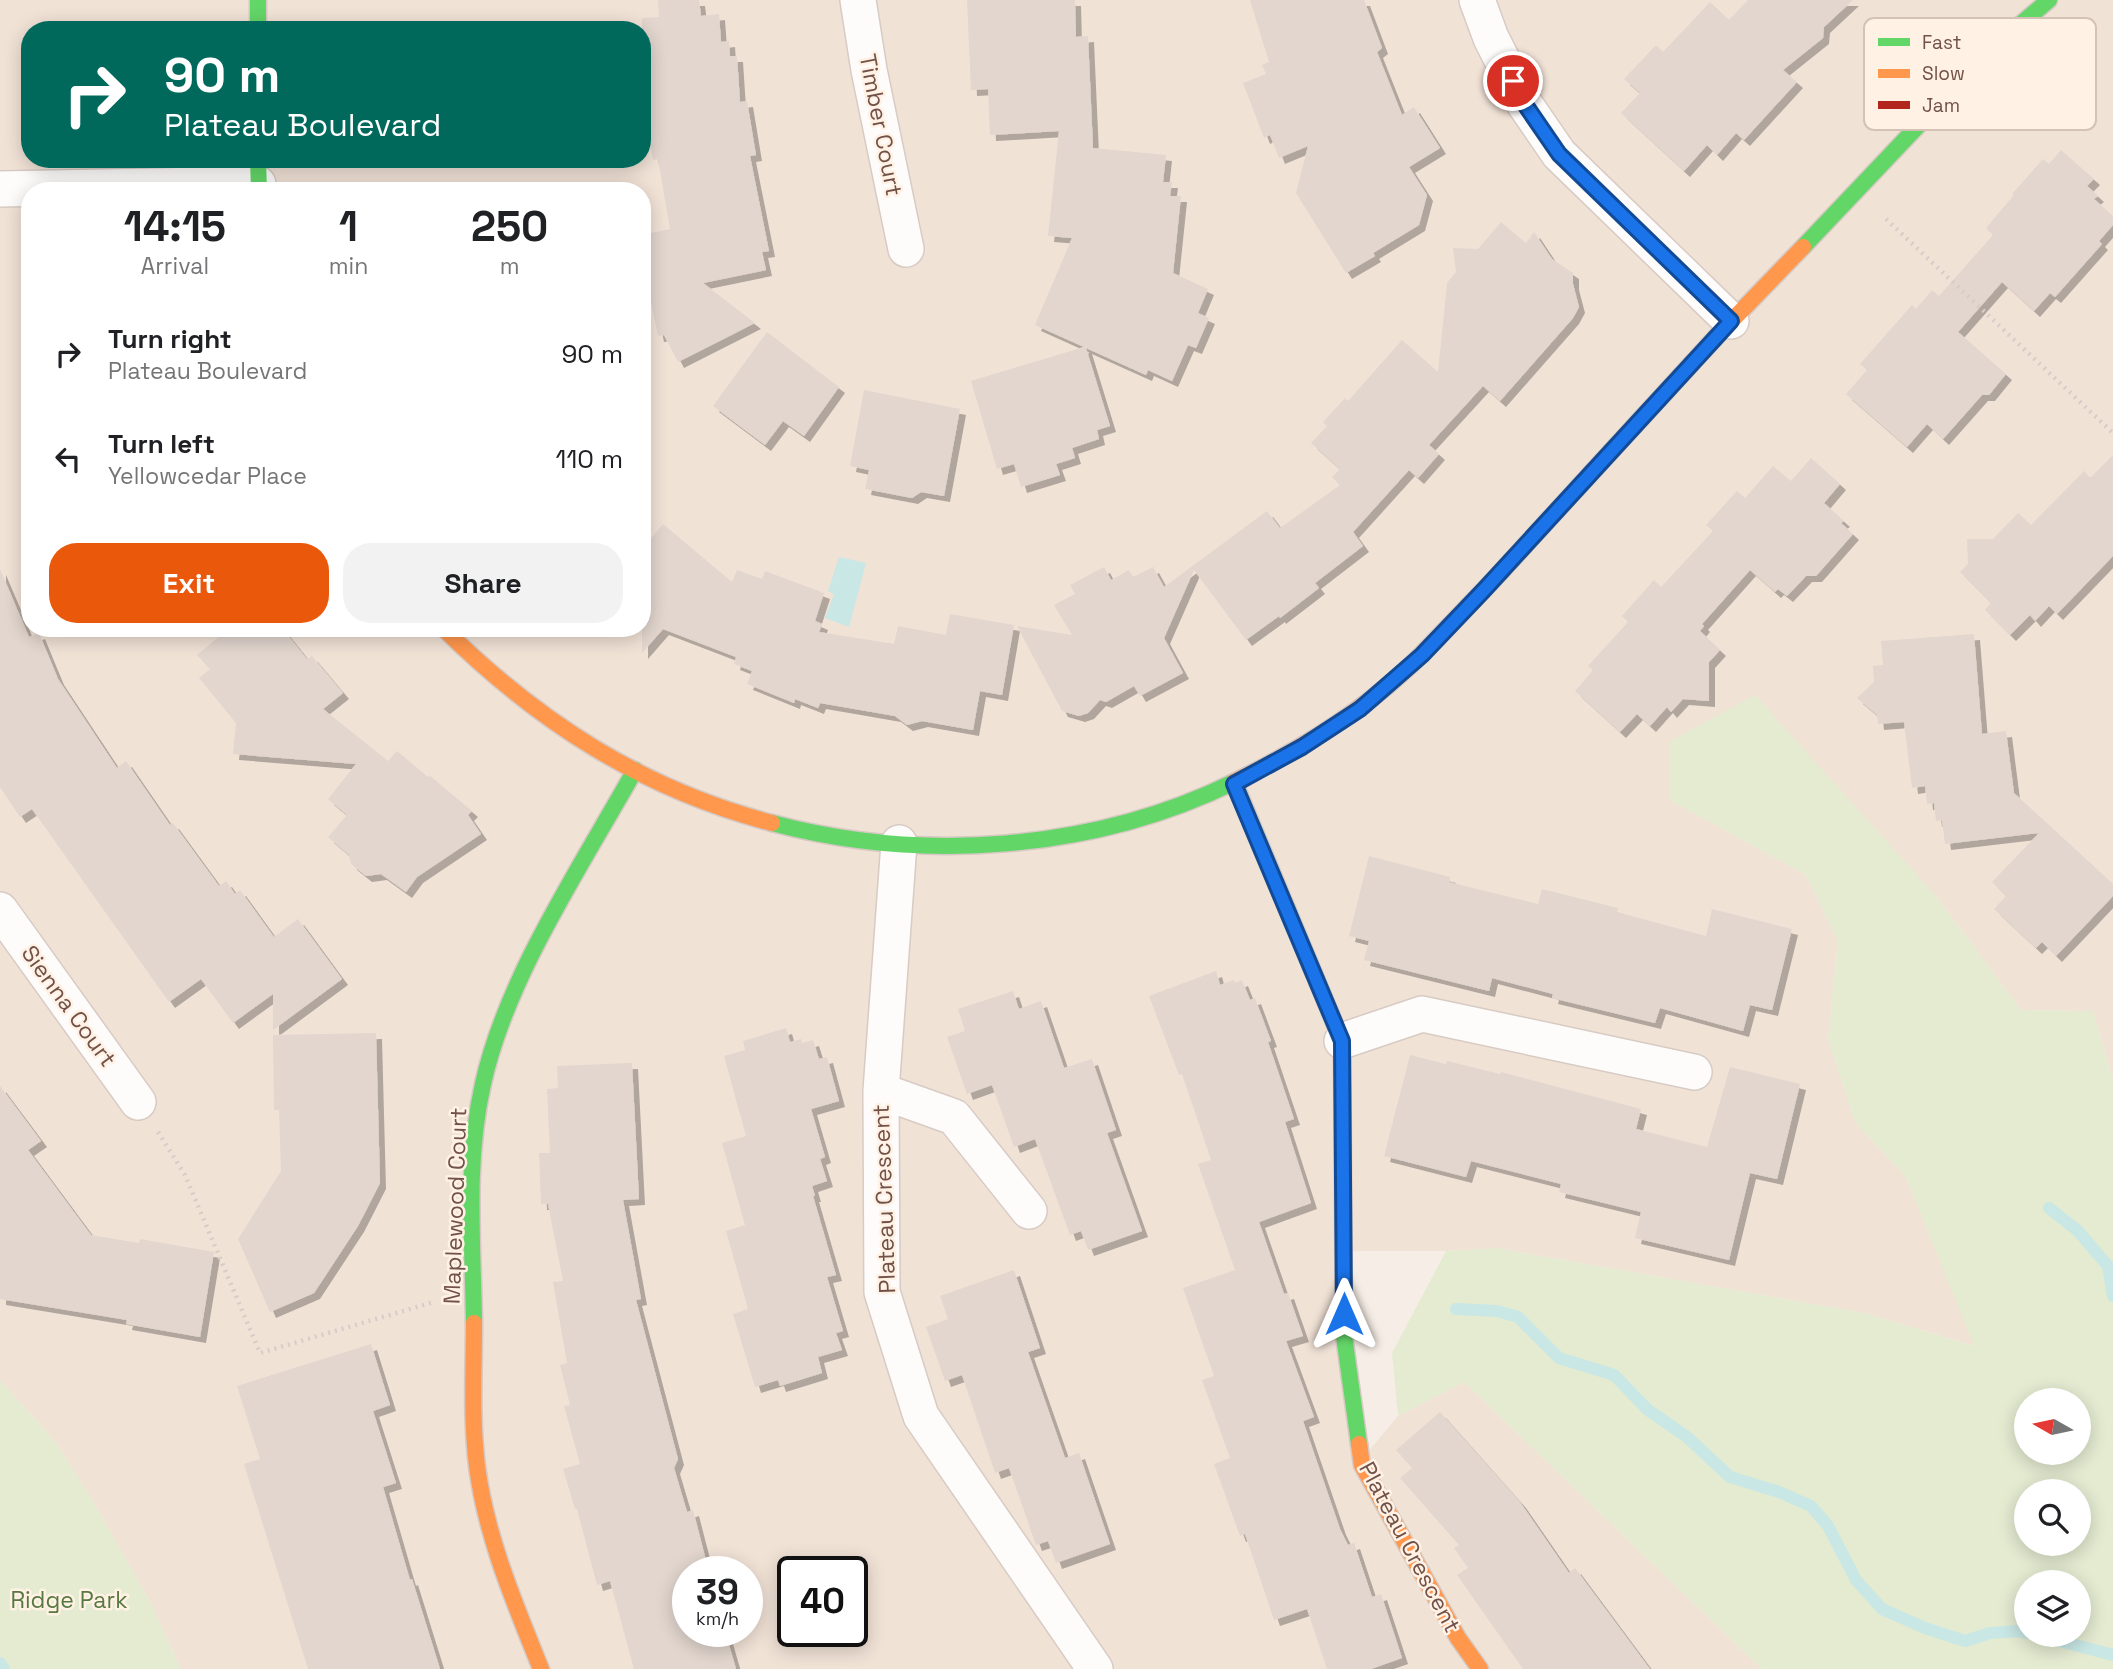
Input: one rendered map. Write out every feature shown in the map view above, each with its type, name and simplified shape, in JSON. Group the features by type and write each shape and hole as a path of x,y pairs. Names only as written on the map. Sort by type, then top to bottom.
{"street":[{"path":"258,0 258,21"},
{"name":"Timber Court","path":"858,0 869,70 906,249"},
{"path":"1477,0 1491,38 1524,103 1559,154 1731,321"},
{"path":"2028,18 2049,0"},
{"path":"451,637 516,698 570,736 706,803 768,823 831,836 899,843 983,845 1055,837 1111,827 1234,784 1302,747 1360,709 1422,655 1731,321 1915,130"},
{"path":"164,182 258,178"},
{"path":"0,189 21,188"},
{"name":"Maplewood Court","path":"541,1669 504,1578 477,1468 475,1143 481,1091 491,1053 534,954 635,770"},
{"name":"Plateau Crescent","path":"1234,784 1342,1041 1344,1336 1361,1460 1458,1638 1480,1669"},
{"name":"Plateau Crescent","path":"899,843 880,1091 883,1292 921,1416 1094,1669"},
{"name":"Sienna Court","path":"0,910 138,1102"},
{"path":"1342,1041 1422,1014 1694,1072"},
{"name":"Plateau Crescent","path":"880,1091 954,1117 1029,1211"}],"path":[{"path":"1858,191 2113,433"},
{"path":"138,1102 185,1175 260,1353 474,1290"}],"shaded area":[{"path":"0,0 2113,0 2113,1080 2093,1011 2021,1010 1936,896 1670,800 1806,875 1838,941 1828,1039 1855,1122 1906,1177 1975,1346 1864,1313 1496,1248 1344,1251 1362,1459 1398,1416 1464,1382 1762,1669 181,1669 149,1600 57,1444 0,1380"}],"green space":[{"path":"1755,695 1936,896 2021,1010 2093,1011 2113,1080 2113,1669 1762,1669 1464,1382 1398,1416 1392,1353 1446,1251 1496,1248 1864,1313 1974,1346 1906,1177 1855,1122 1828,1039 1838,941 1806,875 1670,800 1670,741"},
{"name":"Ridge Park","path":"0,1380 57,1444 149,1600 181,1669 0,1669"}],"water":[{"path":"839,557 866,563 849,627 825,618 834,594 828,591"}],"building":[{"path":"658,0 699,0 701,16 719,14 721,42 729,41 730,56 737,56 740,102 747,101 756,155 750,156 769,251 762,252 766,270 703,283 755,323 678,362 664,335 658,336 651,302 651,233 670,229 658,159 653,160 651,149 651,21 642,21 642,18 659,17"},
{"path":"967,0 1075,0 1076,37 1088,36 1093,148 1166,155 1163,182 1172,182 1170,196 1181,196 1173,273 1208,289 1198,313 1209,318 1196,348 1188,345 1172,381 1148,370 1146,375 1086,348 1110,426 1097,430 1099,439 1072,448 1075,458 1056,464 1060,475 1021,487 1014,464 997,469 971,381 1084,347 1035,325 1072,238 1048,236 1059,131 990,135 988,89 971,90"},
{"path":"1250,0 1364,0 1382,48 1377,52 1402,115 1414,107 1440,148 1409,167 1427,195 1419,225 1346,273 1296,193 1308,146 1279,158 1270,135 1264,138 1243,83 1266,74 1262,65 1269,62"},
{"path":"1748,0 1853,0 1824,27 1823,38 1783,70 1797,82 1744,140 1736,133 1717,155 1707,145 1684,171 1621,113 1640,93 1624,79 1656,45 1663,52 1710,2 1729,20"},
{"path":"2061,150 2094,179 2087,186 2098,196 2094,199 2113,216 2113,225 2099,241 2102,244 2055,297 2050,293 2034,311 2002,282 1958,332 2006,374 1989,395 1982,395 1943,439 1927,424 1907,447 1846,394 1867,370 1860,364 1912,305 1916,309 1932,290 1939,296 1993,235 1986,228 2014,195 2012,194 2043,159 2049,164"},
{"path":"1501,222 1526,243 1534,232 1552,259 1573,273 1579,307 1573,318 1500,401 1483,386 1429,445 1439,454 1418,478 1409,470 1353,532 1363,546 1315,583 1319,588 1280,618 1279,616 1246,640 1194,570 1164,638 1183,673 1140,696 1134,686 1106,702 1100,700 1088,713 1079,716 1062,711 1017,626 1072,635 1054,605 1075,594 1070,585 1104,567 1111,580 1129,570 1133,577 1153,567 1164,587 1267,511 1280,528 1340,485 1332,477 1340,469 1311,443 1327,426 1323,422 1345,398 1348,401 1402,340 1438,372 1447,283 1456,272 1453,248 1478,249"},
{"path":"767,332 839,387 804,436 783,421 765,445 713,406"},
{"path":"864,390 960,409 944,496 921,492 912,498 865,489 869,470 850,466"},
{"path":"2113,455 2113,556 2057,614 2049,606 2035,621 2030,615 2010,635 1985,610 1991,603 1960,572 1968,564 1967,539 1993,539 2018,513 2031,525 2084,471 2090,478"},
{"path":"1811,458 1840,484 1824,503 1844,521 1841,523 1853,534 1816,576 1806,576 1787,596 1778,589 1775,592 1750,570 1702,624 1704,626 1700,631 1720,650 1709,662 1709,701 1683,699 1671,712 1667,707 1650,726 1637,714 1620,732 1575,691 1593,670 1588,666 1628,622 1622,616 1654,580 1661,587 1713,531 1706,525 1737,491 1745,498 1773,466 1791,481"},
{"path":"663,524 732,582 737,570 762,579 765,571 824,593 815,621 822,624 819,632 894,644 898,626 946,635 950,614 1014,625 1002,695 980,691 973,730 922,721 907,725 895,716 820,703 818,708 795,699 794,703 747,684 752,671 734,664 736,657 663,629 642,653 642,637 651,637 651,538"},
{"path":"0,569 21,618 21,637 41,637 58,679 117,768 126,761 170,825 173,823 219,886 226,881 235,894 240,890 274,937 298,919 342,979 273,1030 273,994 233,1023 201,979 169,1002 32,809 20,817 0,787"},
{"path":"1974,634 1982,734 2006,731 2014,793 2113,884 2113,896 2056,956 2042,942 2036,948 1994,909 2006,896 1992,882 2039,833 1945,844 1942,820 1936,821 1934,803 1927,804 1925,786 1912,788 1904,722 1878,724 1877,715 1857,698 1874,682 1873,666 1883,665 1881,641"},
{"path":"218,637 289,637 307,659 312,656 343,693 323,709 388,761 397,751 428,777 429,775 472,811 468,815 481,834 417,877 406,892 381,874 366,876 351,864 349,855 328,837 347,815 328,799 356,764 233,754 236,723 199,678 210,669 197,655"},
{"path":"1369,856 1450,877 1449,882 1538,904 1542,889 1618,908 1617,912 1706,936 1712,909 1792,929 1772,1010 1750,1005 1743,1031 1660,1008 1655,1023 1552,998 1553,994 1492,978 1489,991 1364,960 1369,941 1349,936"},
{"path":"1216,971 1220,985 1242,980 1250,1000 1255,998 1294,1119 1285,1122 1311,1203 1259,1222 1284,1294 1288,1293 1303,1336 1286,1341 1314,1417 1303,1421 1340,1529 1348,1545 1354,1543 1372,1597 1381,1594 1402,1658 1371,1669 1327,1669 1307,1609 1274,1620 1245,1534 1240,1536 1214,1464 1230,1458 1202,1380 1214,1376 1183,1288 1235,1270 1198,1164 1211,1160 1182,1074 1179,1075 1149,996"},
{"path":"1013,991 1019,1009 1041,1001 1064,1068 1092,1059 1116,1130 1107,1133 1142,1231 1088,1250 1081,1231 1070,1235 1035,1139 1014,1147 992,1085 967,1094 947,1037 965,1031 958,1009"},
{"path":"786,1028 790,1042 813,1040 819,1059 827,1057 839,1101 811,1109 825,1157 820,1159 827,1181 812,1186 813,1196 836,1275 827,1277 843,1331 836,1333 842,1350 818,1357 822,1373 780,1386 778,1380 755,1387 733,1314 748,1309 726,1231 745,1225 722,1143 746,1136 724,1056 745,1050 743,1041"},
{"path":"376,1033 380,1183 358,1226 314,1293 270,1312 238,1239 281,1171 279,1110 274,1110 273,1035"},
{"path":"1410,1055 1446,1064 1447,1061 1500,1074 1501,1072 1641,1109 1636,1129 1707,1147 1730,1067 1800,1084 1777,1179 1750,1173 1729,1260 1635,1238 1641,1212 1559,1192 1561,1184 1471,1161 1466,1177 1384,1156"},
{"path":"632,1063 639,1199 623,1200 641,1299 636,1300 678,1459 674,1468 687,1512 693,1510 705,1556 672,1556 672,1647 730,1647 736,1669 634,1669 610,1581 597,1585 577,1509 563,1469 580,1464 564,1406 570,1405 560,1365 567,1363 553,1282 563,1281 548,1204 541,1204 539,1153 550,1153 547,1089 558,1088 557,1066"},
{"path":"0,1086 41,1141 28,1150 91,1235 139,1243 140,1239 214,1252 200,1337 126,1324 127,1320 0,1299"},
{"path":"1014,1270 1040,1348 1028,1352 1065,1458 1079,1453 1110,1544 1056,1563 1048,1541 1036,1545 1009,1468 995,1473 962,1375 945,1381 926,1327 948,1319 940,1296"},
{"path":"371,1344 390,1405 373,1411 396,1483 383,1487 440,1669 308,1669 244,1464 260,1459 237,1386"},
{"path":"1440,1412 1520,1502 1569,1573 1575,1568 1650,1669 1523,1669 1457,1575 1468,1568 1454,1548 1459,1545 1400,1478 1412,1468 1396,1450"}],"waterway":[{"path":"2049,1208 2078,1231 2108,1266 2113,1296"},
{"path":"1456,1309 1497,1311 1518,1317 1559,1358 1614,1375 1648,1410 1687,1437 1730,1477 1779,1492 1811,1506 1828,1526 1856,1580 1882,1609 1925,1628 1965,1641 1990,1633 2014,1631"},
{"path":"2083,1647 2113,1655"},
{"path":"0,1663 4,1669"}],"traffic: fast":[{"path":"258,0 258,21"},
{"path":"2028,18 2049,0"},
{"path":"1803,247 1914,130"},
{"path":"258,168 259,182"},
{"path":"474,1323 471,1203 474,1143 477,1113 494,1044 527,963 635,770"},
{"path":"772,823 829,836 888,843 947,846 1006,843 1065,836 1123,823 1180,805 1234,782"},
{"path":"1235,784 1342,1041 1344,1336 1359,1444"}],"traffic: slow":[{"path":"1593,471 1803,247"},
{"path":"453,637 516,693 594,748 679,791 724,809 772,823"},
{"path":"1234,782 1283,757 1353,713 1416,660"},
{"path":"474,1323 474,1430 481,1492 494,1544 541,1669"},
{"path":"1359,1444 1362,1465 1458,1638 1480,1669"}],"traffic: jam":[{"path":"1416,660 1593,471"}],"route":[{"path":"1344,1314 1342,1041 1234,784 1302,747 1360,709 1422,655 1731,321 1559,154 1524,103 1513,81"}]}
